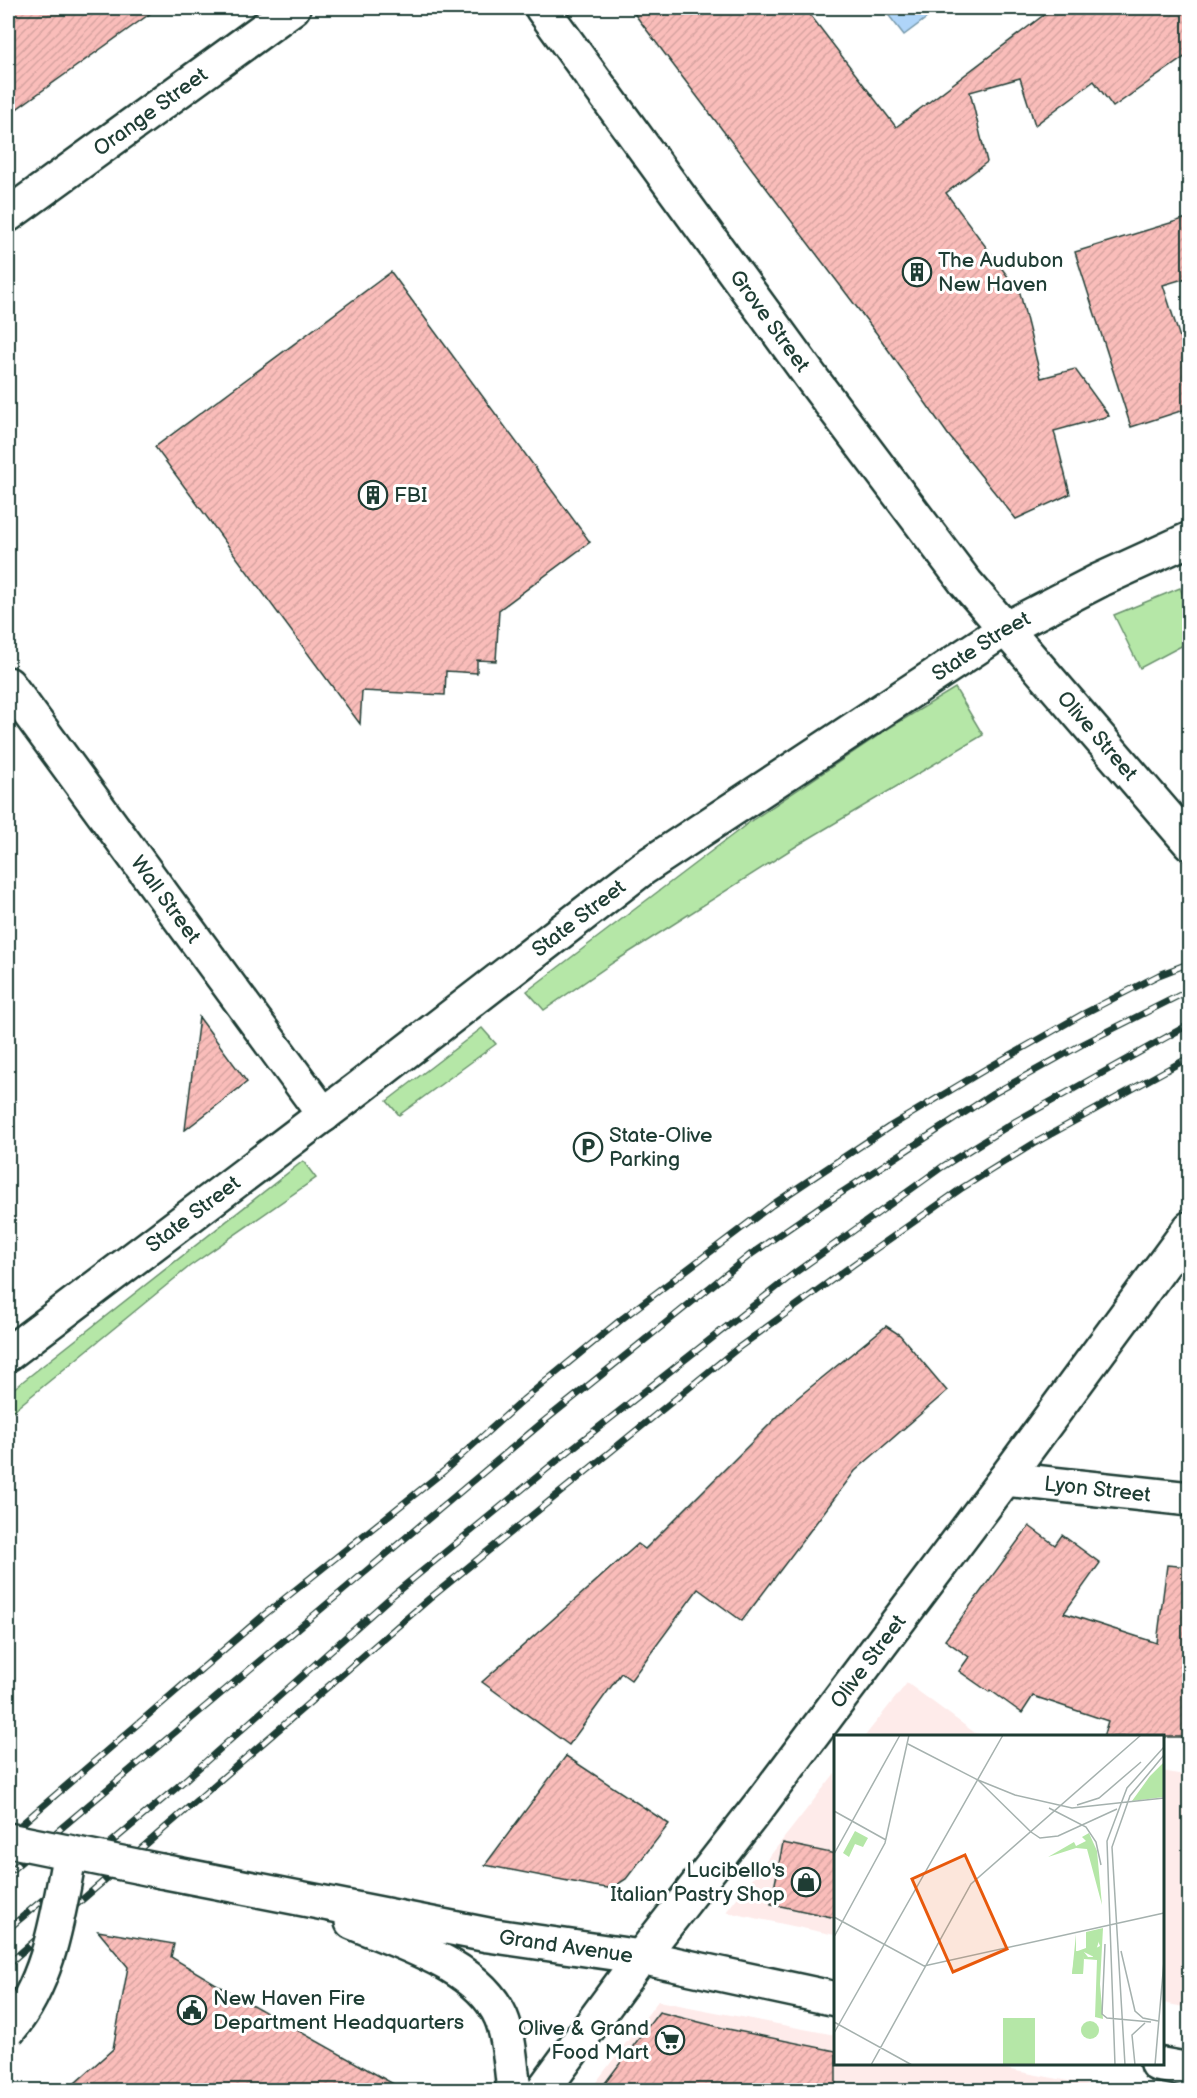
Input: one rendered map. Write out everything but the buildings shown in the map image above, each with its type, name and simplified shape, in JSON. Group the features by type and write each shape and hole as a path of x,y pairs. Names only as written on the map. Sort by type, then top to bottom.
{"street":[{"name":"Orange Street","path":"8,215 293,8"},
{"name":"Grove Street","path":"542,8 813,380 966,583 1005,629"},
{"name":"State Street","path":"8,1354 324,1115 642,869 1005,629 1100,580 1190,539"},
{"name":"Olive Street","path":"1005,629 1190,843"},
{"name":"Wall Street","path":"8,684 324,1115"},
{"name":"Olive Street","path":"543,2091 641,1957 759,1806 1005,1479 1190,1227"},
{"name":"Lyon Street","path":"1005,1479 1190,1498"},
{"name":"Grand Avenue","path":"8,1840 488,1935 641,1957 834,1999"},
{"path":"8,2031 33,1995 43,1970 57,1921 70,1852"},
{"name":"Grand Avenue","path":"296,1898 450,1965 473,1981 489,1997 503,2020 514,2091"},
{"path":"1162,2065 1190,2070"}],"shaded area":[{"path":"907,1683 975,1733 987,1735 866,1735"},
{"path":"1164,1771 1189,1776 1189,2008 1164,2003"},
{"path":"834,1774 834,1935 726,1912"},
{"path":"658,2001 834,2035 834,2065 984,2065 1117,2090 590,2090"}],"green space":[{"path":"1180,588 1189,609 1189,642 1140,668 1114,615"},
{"path":"955,688 983,735 798,845 614,962 544,1010 527,991 751,821 891,727"},
{"path":"482,1028 496,1044 399,1115 387,1101"},
{"path":"303,1161 316,1178 190,1266 8,1415 8,1393"}],"water":[{"path":"883,8 940,8 904,35"}],"railway":[{"path":"8,1836 264,1615 444,1471 523,1400 623,1318 772,1205 889,1127 986,1069 1083,1014 1159,975 1190,963"},
{"path":"8,1873 543,1422 750,1255 993,1094 1081,1045 1190,990"},
{"path":"8,1929 176,1788 393,1595 570,1450 796,1272 942,1167 1016,1121 1190,1024"},
{"path":"8,1964 429,1599 738,1348 962,1188 1033,1144 1190,1057"}],"place":[{"name":"The Audubon New Haven","path":"917,272"},
{"name":"FBI","path":"373,495"},
{"name":"State-Olive Parking","path":"588,1147"},
{"name":"Lucibello's Italian Pastry Shop","path":"806,1882"},
{"name":"New Haven Fire Department Headquarters","path":"192,2010"},
{"name":"Olive & Grand Food Mart","path":"670,2040"}]}
